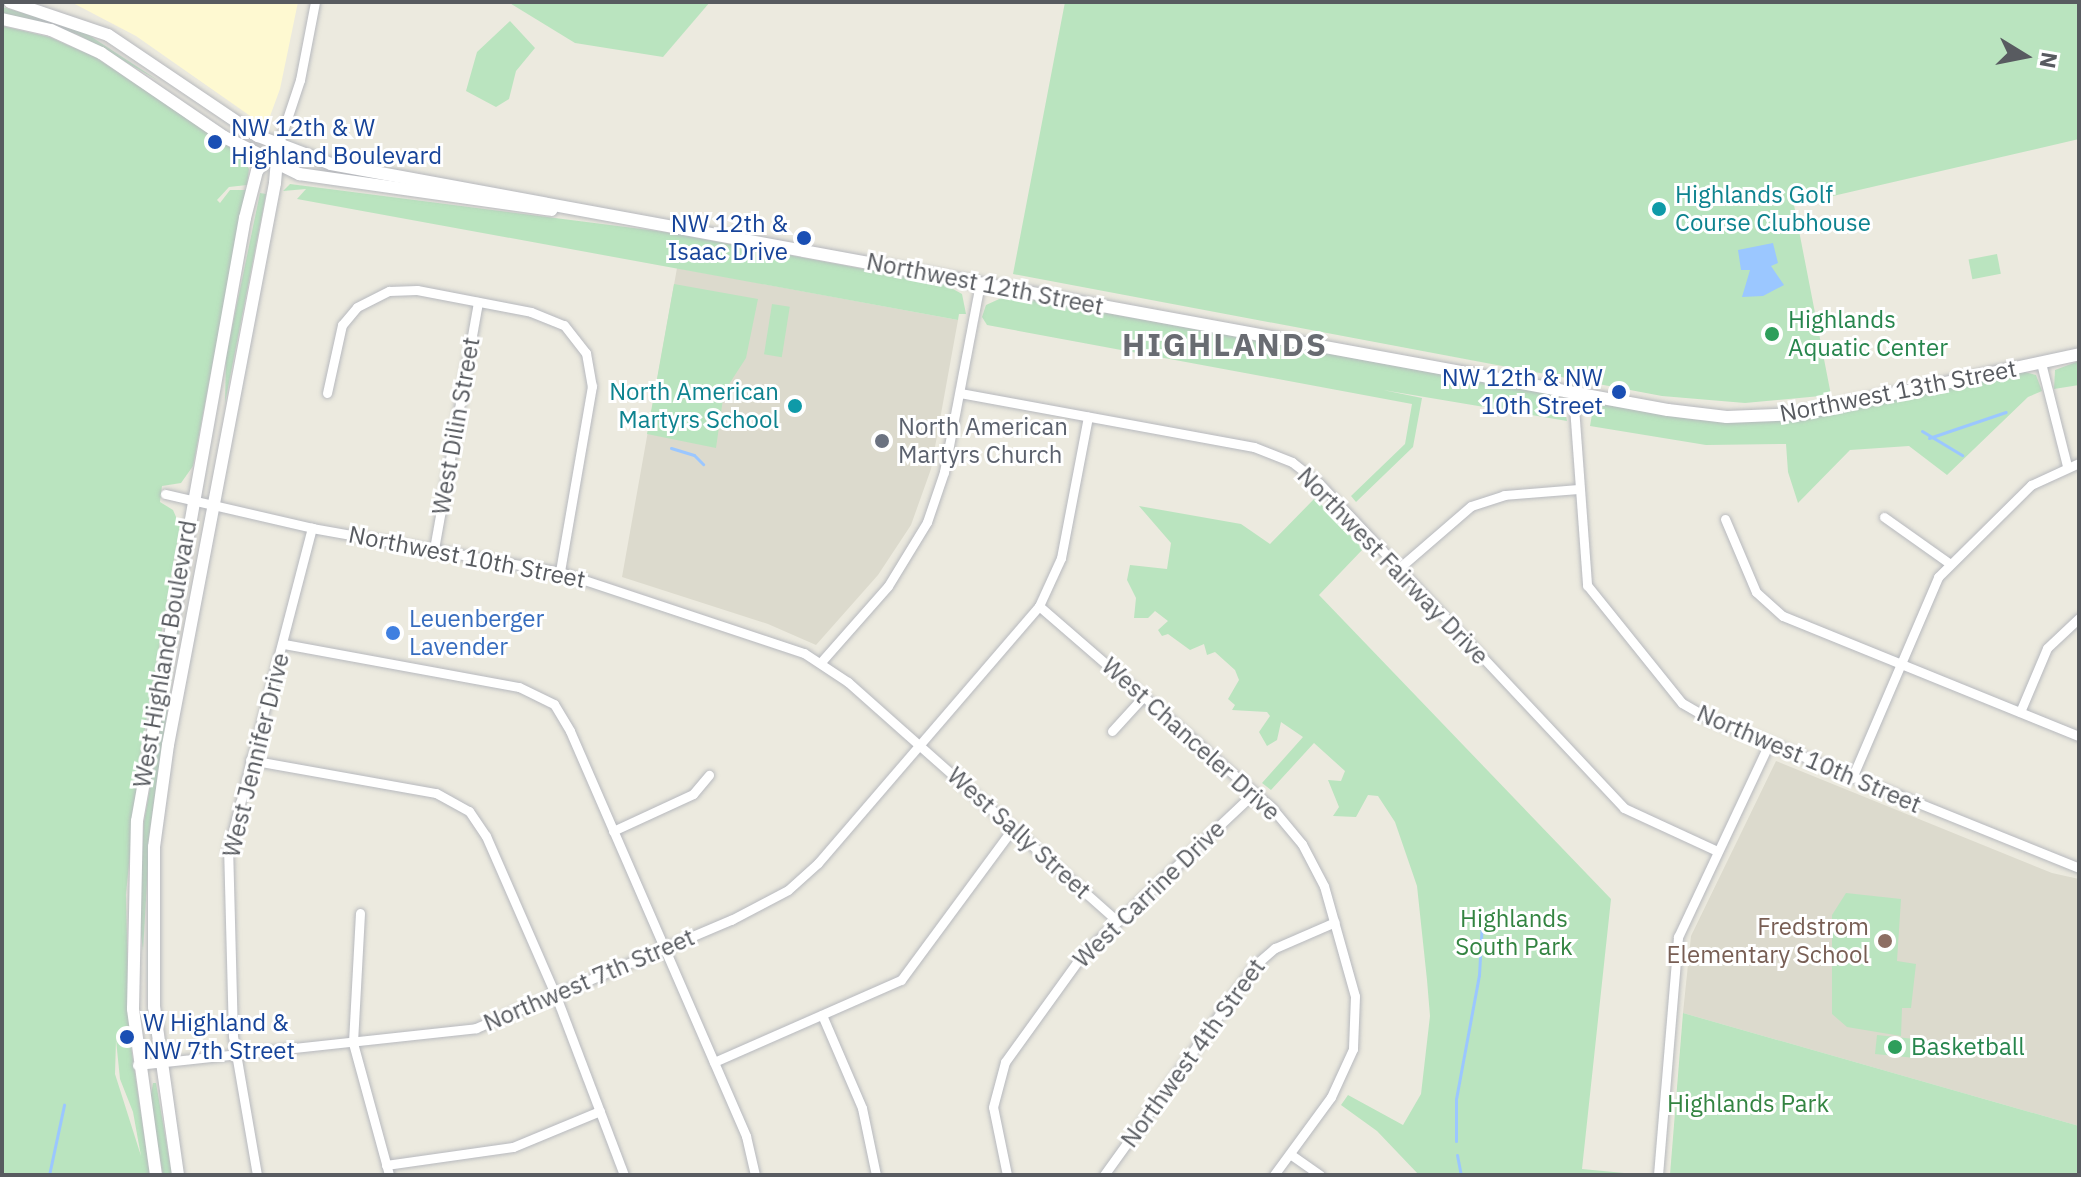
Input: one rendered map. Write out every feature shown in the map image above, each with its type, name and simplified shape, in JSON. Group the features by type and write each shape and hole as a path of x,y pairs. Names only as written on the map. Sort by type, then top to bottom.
{"main road":[{"name":"Northwest 12th Street","path":"10,2 108,35 278,146 331,164 1573,393"},
{"name":"Northwest 12th Street","path":"2,19 51,30 101,53 277,166 368,188 634,219"},
{"path":"262,159 278,146"},
{"name":"West Highland Boulevard","path":"178,1175 160,1063 151,952 154,847 213,504 277,166 278,146"},
{"name":"West Highland Boulevard","path":"156,1175 137,1065 131,937 136,834 192,499 245,218 262,159"},
{"name":"Northwest 13th Street","path":"1573,393 1706,415 1776,416 2079,354"}],"street":[{"name":"West Highland Boulevard","path":"278,146 300,80 315,2"},
{"path":"821,662 888,586 916,545 941,486 980,283"},
{"path":"327,393 336,336 366,301 404,289 549,316 579,341 591,368 592,397 560,572"},
{"name":"West Dilin Street","path":"434,549 478,302"},
{"path":"2041,363 2067,466"},
{"name":"Northwest Fairway Drive","path":"960,393 1277,454 1319,483 1624,808 1717,851"},
{"name":"Northwest 10th Street","path":"1573,393 1585,577 1597,603 1690,710 2079,868"},
{"name":"Northwest 7th Street","path":"137,1065 476,1028 556,996 788,890 921,745 1039,606 1061,558 1088,417"},
{"path":"1852,778 1929,591 1949,563 2031,485 2079,463"},
{"path":"1398,569 1471,506 1504,495 1577,489"},
{"name":"Northwest 10th Street","path":"165,494 312,528 560,572 777,641 821,662 921,745"},
{"path":"1884,517 1949,563"},
{"path":"1725,519 1756,592 1774,610 2079,736"},
{"name":"West Jennifer Drive","path":"257,1175 235,1055 228,850 312,528"},
{"name":"West Chanceler Drive","path":"1039,606 1255,792 1302,844 1335,922 1355,996 1353,1049 1336,1088 1274,1175"},
{"path":"2020,712 2047,648 2079,618"},
{"path":"284,644 519,687 554,704 746,1136 755,1175"},
{"path":"1112,731 1144,696"},
{"path":"1658,1175 1678,937 1769,744"},
{"name":"West Sally Street","path":"921,745 1117,921"},
{"path":"250,760 436,793 464,806 486,836 556,996 624,1175"},
{"path":"613,831 693,794 709,775"},
{"name":"West Carrine Drive","path":"1007,1175 993,1107 998,1075 1074,965 1255,792"},
{"path":"714,1062 910,972 1013,828"},
{"path":"360,913 353,1043 387,1170 513,1147 600,1111"},
{"name":"Northwest 4th Street","path":"1104,1175 1254,966 1275,948 1335,922"},
{"path":"822,1015 857,1093 876,1175"},
{"path":"1290,1154 1320,1175"}],"shaded area":[{"path":"71,2 298,2 280,89 266,127 136,36"},
{"path":"677,268 958,320 931,469 911,525 878,575 816,645 768,624 622,577"},
{"name":"Fredstrom Elementary School","path":"1776,761 2052,873 2079,879 2079,1126 1683,1013 1691,936"}],"green space":[{"path":"508,2 710,2 663,57 575,43"},
{"path":"1065,2 2079,2 2079,139 1794,205 1831,395 1745,403 1662,396 1013,274"},
{"path":"2,7 81,30 159,81 77,34 2,13"},
{"path":"510,21 535,48 516,71 509,99 496,107 466,91 477,52"},
{"path":"2,26 49,37 95,57 242,155 249,169 247,185 229,187 217,200 220,203 230,190 246,190 193,466 181,483 162,486 160,502 173,510 180,526 139,763 126,894 129,1033 150,1175 2,1175","holes":["116,1040 120,1079 133,1112 141,1156 115,1074"]},
{"path":"290,184 665,232 944,284 962,294 966,314 959,314 958,320 297,199 306,189 283,191"},
{"path":"260,193 266,194 225,403 226,357"},
{"path":"1997,254 2001,274 1972,279 1969,260"},
{"path":"674,284 758,299 746,358 724,392 716,448 647,434"},
{"path":"1008,295 1555,395 1563,400 1567,421 1383,390 1422,398 1413,447 1356,502 1351,496 1405,444 1412,404 987,325 982,317 986,305"},
{"path":"772,304 790,307 782,357 764,354"},
{"path":"2079,361 2079,385 2054,389 2055,370"},
{"path":"2025,372 2036,375 2042,391 2028,397 1947,475 1909,446 1850,450 1798,503 1788,472 1786,444 1706,445 1590,426 1594,403 1696,420 1795,420"},
{"name":"Highlands South Park","path":"1315,498 1363,549 1319,595 1611,899 1582,1169 1645,1175 1419,1175 1377,1131 1341,1105 1348,1095 1403,1125 1421,1094 1430,1016 1427,980 1417,886 1395,822 1378,796 1368,795 1356,817 1333,816 1339,807 1328,780 1341,781 1345,771 1314,743 1271,790 1262,783 1303,737 1281,722 1277,740 1267,746 1259,732 1270,716 1267,712 1232,710 1235,705 1228,699 1239,680 1235,670 1215,652 1207,655 1204,644 1190,650 1168,634 1162,636 1158,630 1168,621 1155,611 1148,618 1134,618 1136,598 1127,580 1130,565 1167,569 1171,543 1139,506 1241,524 1270,544"},
{"path":"183,602 150,830 143,951 138,909 144,822"},
{"path":"1846,893 1901,899 1897,961 1916,964 1911,1008 1902,1008 1901,1036 1847,1027 1832,1014 1832,915"},
{"name":"Highlands Park","path":"1683,1013 2079,1126 2079,1175 1670,1175"},
{"name":"Basketball","path":"1877,1035 1915,1039 1913,1058 1875,1054"},
{"path":"153,1083 156,1083 172,1175 163,1175 150,1100"}],"water":[{"path":"1773,243 1778,263 1771,266 1784,285 1763,296 1742,297 1750,270 1741,270 1738,250"}],"waterway":[{"path":"1929,438 2006,412"},
{"path":"1922,431 1962,455"},
{"path":"671,448 694,455 703,464"},
{"path":"1456,1141 1456,1099 1479,975 1482,922"},
{"path":"49,1175 64,1105"},
{"path":"1457,1155 1461,1175"}],"place":[{"name":"NW 12th & W Highland Boulevard","path":"215,142"},
{"name":"Highlands Golf Course Clubhouse","path":"1659,209"},
{"name":"NW 12th & Isaac Drive","path":"804,238"},
{"name":"Highlands Aquatic Center","path":"1772,334"},
{"name":"NW 12th & NW 10th Street","path":"1619,392"},
{"name":"North American Martyrs School","path":"795,406"},
{"name":"North American Martyrs Church","path":"882,441"},
{"name":"Leuenberger Lavender","path":"393,633"},
{"name":"Fredstrom Elementary School","path":"1885,941"},
{"name":"W Highland & NW 7th Street","path":"127,1037"},
{"name":"Basketball","path":"1895,1047"}],"district":[{"name":"HIGHLANDS","path":"1225,344"}]}
